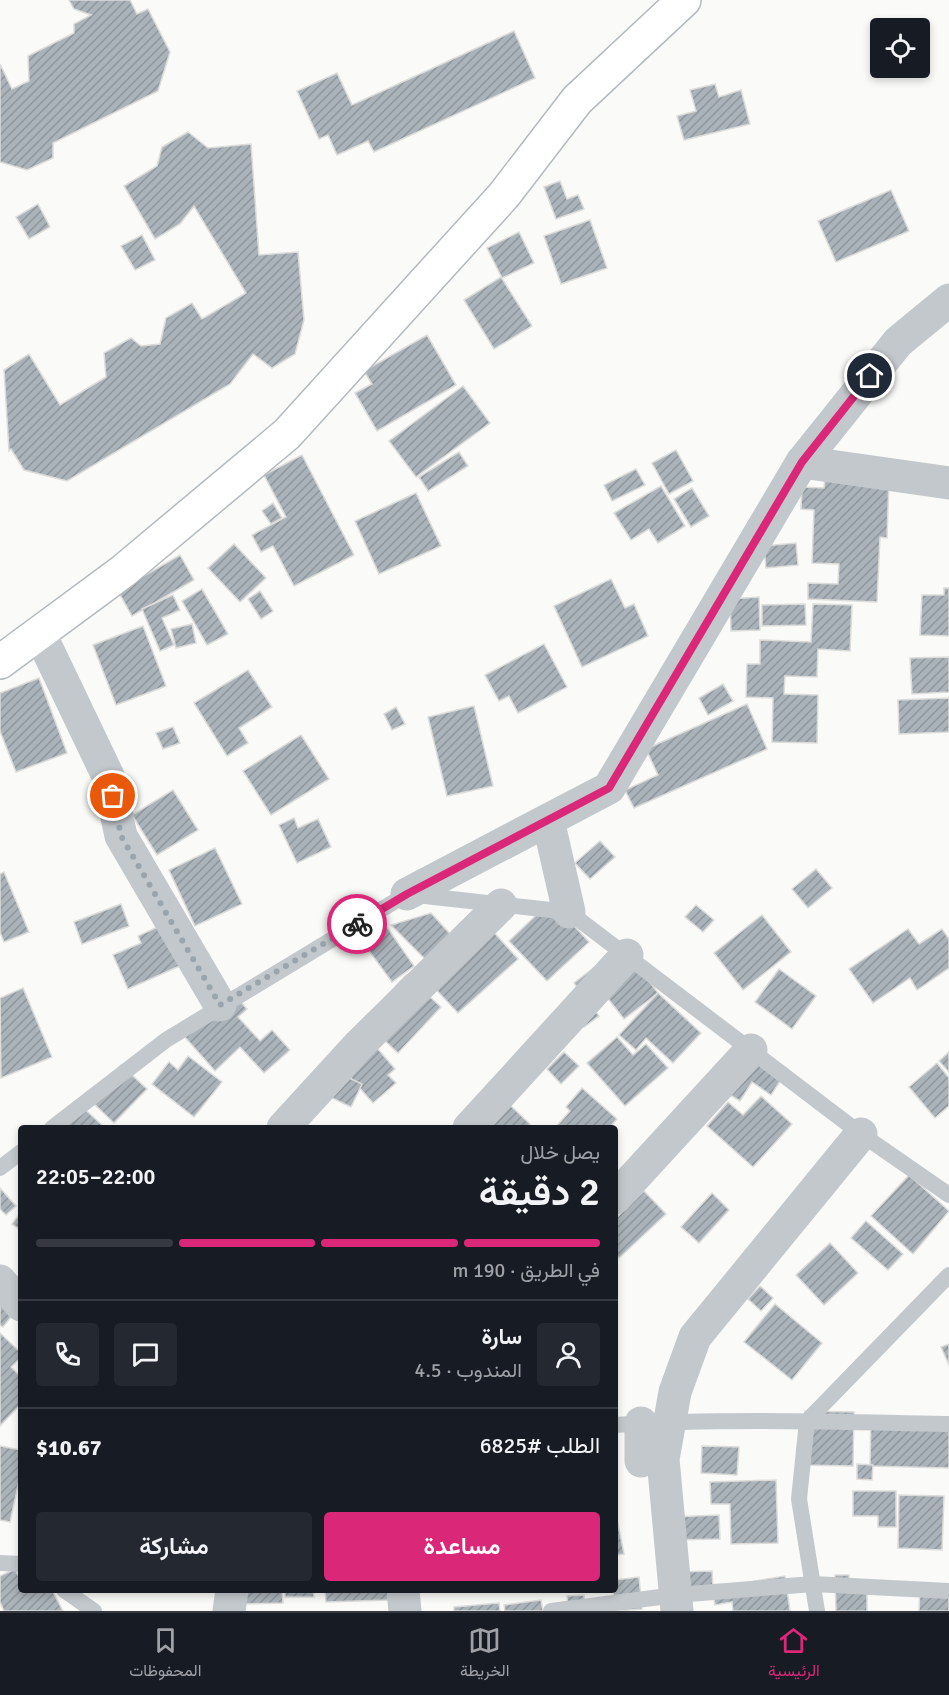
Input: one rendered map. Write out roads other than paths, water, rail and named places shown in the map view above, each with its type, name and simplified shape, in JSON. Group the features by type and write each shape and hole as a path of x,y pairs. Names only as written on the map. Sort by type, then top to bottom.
{"street":[{"path":"0,662 122,572 287,434 504,195 577,100 684,0"},
{"path":"407,894 609,788 802,462 898,342 949,300"},
{"path":"802,462 949,483"},
{"path":"40,634 108,776 121,836 220,1005"},
{"path":"548,820 569,912"},
{"path":"287,1125 359,1045 501,904"},
{"path":"472,1125 627,955"},
{"path":"618,1195 751,1050"},
{"path":"640,1461 642,1423 675,1392 695,1337 861,1134"},
{"path":"0,1281 18,1302"},
{"path":"642,1423 663,1459 676,1603"},
{"path":"229,1611 232,1593"},
{"path":"403,1593 405,1611"}],"lane":[{"path":"56,1125 166,1040 220,1005 407,894 569,912 861,1134 949,1195"},
{"path":"0,1168 18,1154"},
{"path":"817,1611 799,1499 807,1421 949,1275"},
{"path":"642,1423 807,1421 949,1424"},
{"path":"0,1563 18,1564"},
{"path":"551,1611 676,1603 813,1584 949,1591"},
{"path":"68,1593 94,1611"}]}
